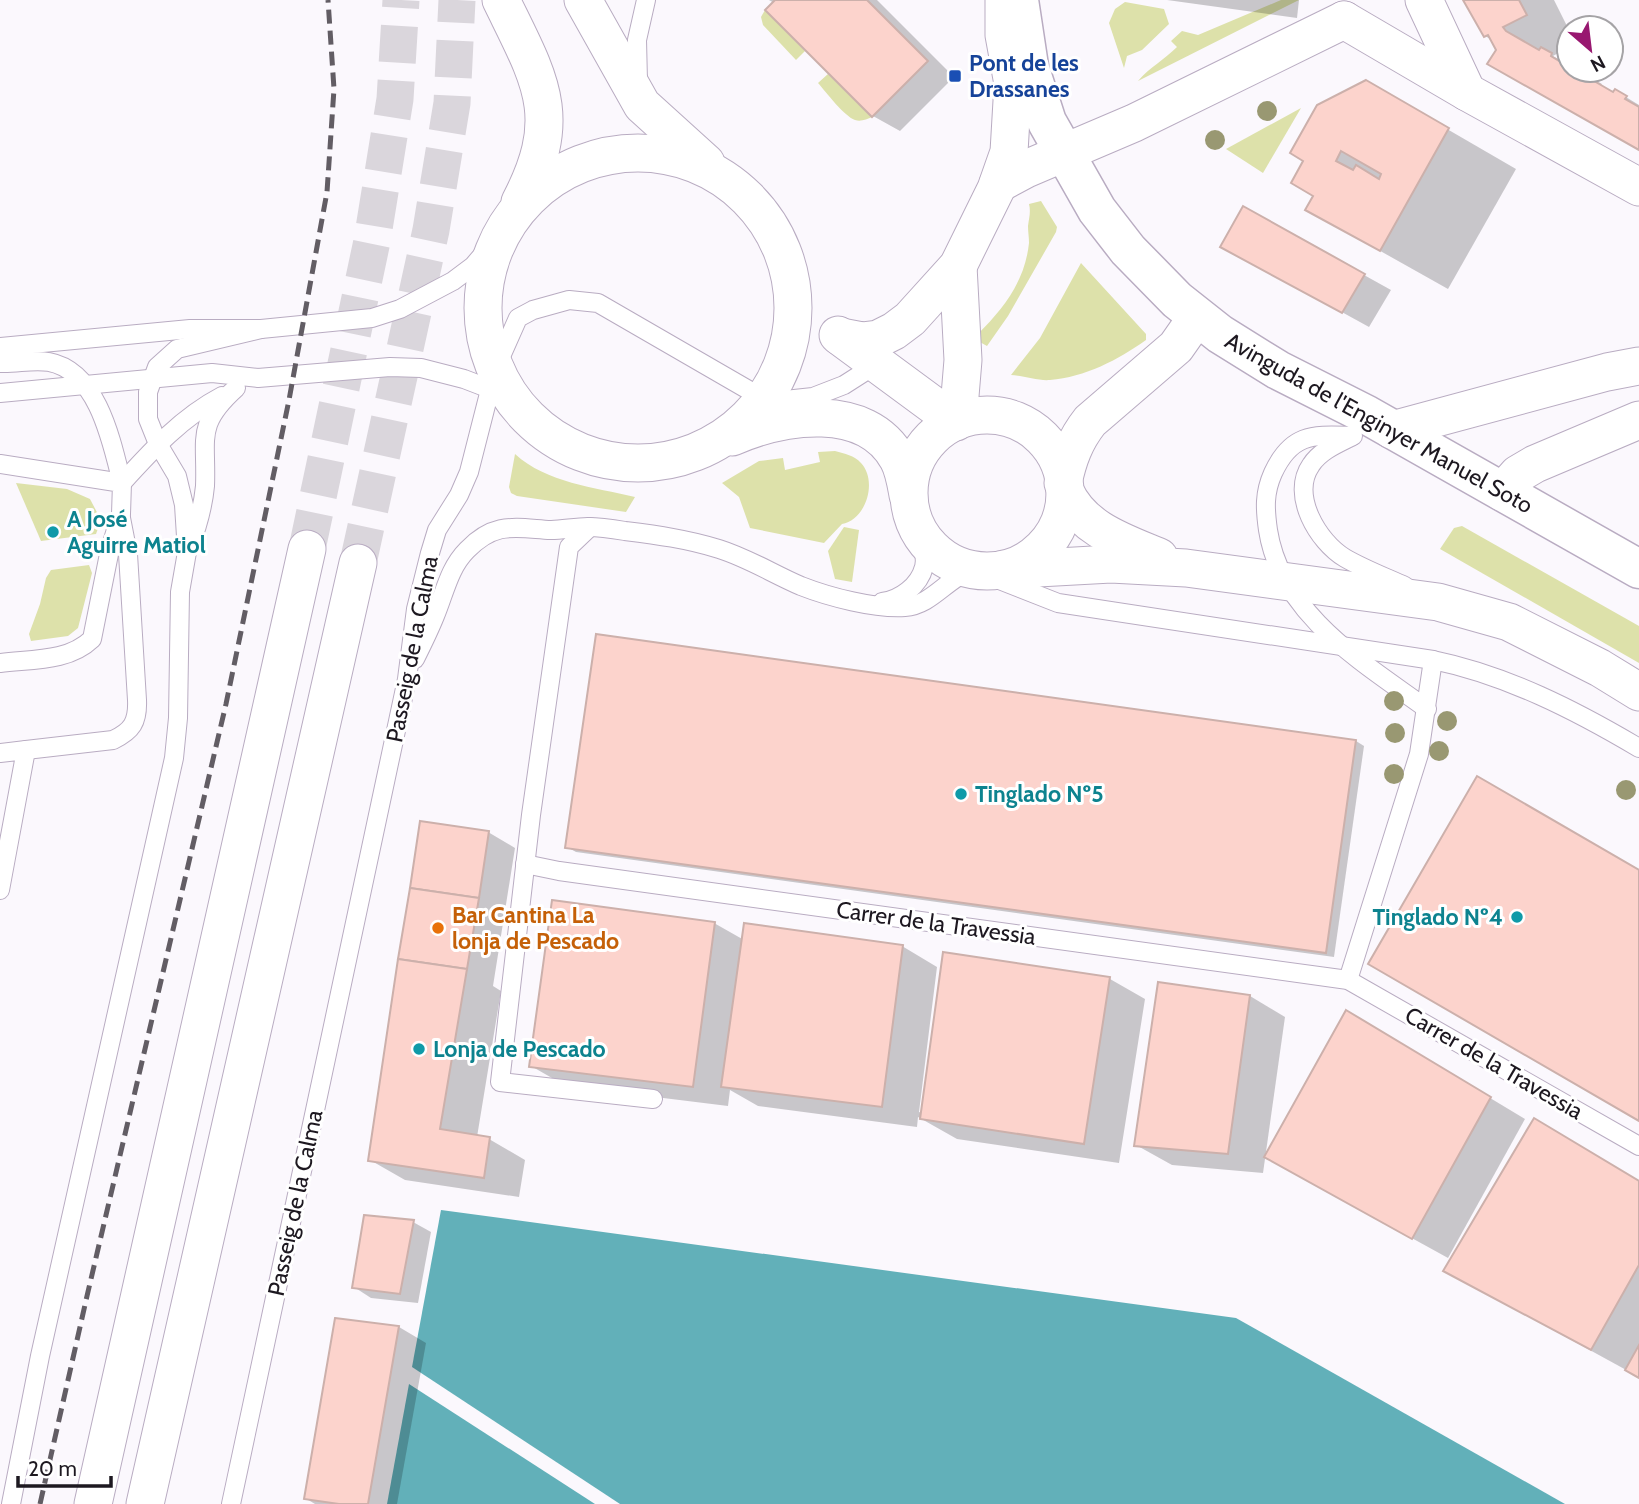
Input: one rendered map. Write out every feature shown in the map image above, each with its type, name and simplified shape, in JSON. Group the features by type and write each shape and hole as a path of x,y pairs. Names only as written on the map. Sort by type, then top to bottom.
{"main road":[{"name":"Avinguda de l'Enginyer Manuel Soto","path":"1019,0 1029,66 1046,122 1097,210 1154,278 1197,317 1278,370 1392,430 1639,569"}],"street":[{"path":"501,0 531,63 542,94 545,127 541,154 533,178 508,222 489,264 483,299 485,335 500,388 545,433 580,452 620,463 660,462 699,451 753,428 786,419 817,417 839,420 878,435 891,447 900,461 912,515 919,533 948,561 987,570 1111,564 1186,568 1438,603 1509,622 1600,668 1639,692"},
{"path":"583,0 642,106 717,173 742,191 763,213 779,239 789,267 809,306 829,330 957,421"},
{"path":"841,337 862,341 878,339 910,319 958,266 999,184 1009,152 1013,84 1004,35 1004,0"},
{"path":"1424,0 1467,92"},
{"path":"999,184 1134,123 1348,10 1467,92 1639,187"},
{"path":"508,222 548,182 583,162 628,152 674,156 717,173"},
{"path":"957,421 963,360 958,266"},
{"path":"699,451 733,430 754,412 767,395 788,352 795,310 789,267"},
{"path":"987,570 1018,564 1034,555 1047,542 1057,527 1063,509 1070,453 1078,435 1090,421 1176,347 1197,317"},
{"path":"1392,430 1606,372 1639,366"},
{"path":"908,495 910,476 916,460 925,445 937,433 957,421 990,415 1016,421 1039,435 1056,456 1071,504 1097,529 1186,568"},
{"path":"1502,492 1518,474 1535,464 1639,419"},
{"path":"93,1504 307,549"},
{"path":"145,1504 358,563"}],"lane":[{"path":"642,106 638,76 638,40 646,0"},
{"path":"0,347 190,329 261,329 372,318 400,309 434,293 463,274 473,266 508,222"},
{"name":"Passeig de la Calma","path":"231,1504 407,679 416,609 438,530 459,495 500,388 518,318 533,310 569,300 597,303 752,392 785,400 813,397 844,385 876,365 912,335 935,308 958,266"},
{"path":"187,552 182,490 148,419 151,379 157,367 177,349 261,329"},
{"path":"0,363 52,363 70,371 85,385 105,424 122,483 121,514 129,567 138,714 134,726 113,740 0,753"},
{"path":"0,393 212,373 258,378 390,367 421,368 500,388"},
{"path":"122,483 158,444 194,413 258,378"},
{"path":"11,1504 40,1356 172,768 178,718 180,592 187,552 198,525 204,497 203,451 208,424 214,412 236,388"},
{"path":"1392,430 1353,436 1313,435 1305,438 1284,454 1266,489 1265,510 1271,548 1288,583 1310,615 1339,645 1427,709"},
{"path":"1353,436 1320,454 1310,465 1305,477 1305,499 1313,524 1328,544 1345,558 1438,603"},
{"path":"0,464 122,483"},
{"path":"0,663 69,655 92,639 110,549 121,514"},
{"path":"407,679 436,614 447,580 458,560 480,538 506,527 552,530 590,527 682,538 732,554 801,586 827,595 868,603 904,607 916,605 961,573 987,570 1058,603 1433,660 1470,668 1523,688 1639,748"},
{"path":"590,527 569,547 525,864 500,1082 653,1099"},
{"path":"868,603 886,602 900,597 919,578 925,566 919,533"},
{"path":"1348,980 1419,754 1433,660"},
{"path":"0,890 26,750"},
{"name":"Carrer de la Travessia","path":"525,864 559,871 1348,980 1639,1146"}],"green space":[{"path":"1281,0 1299,0 1138,81 1177,47 1171,41 1182,31 1198,35"},
{"path":"1125,2 1164,9 1169,24 1142,50 1127,56 1124,68 1109,23 1115,9"},
{"path":"765,10 805,51 796,60 763,25 761,17"},
{"path":"828,74 872,117 855,120 841,109 818,83"},
{"path":"1301,108 1263,173 1226,149"},
{"path":"1041,201 1057,227 1056,232 1008,316 987,346 978,341 978,334 1005,304 1018,282 1029,243 1029,204"},
{"path":"1081,263 1146,334 1146,340 1113,361 1076,375 1045,380 1011,375 1040,338"},
{"path":"835,451 852,456 861,463 869,480 869,489 863,508 850,521 842,524 824,543 750,528 739,497 722,483 759,461 783,458 785,470 820,462 818,452"},
{"path":"515,454 541,472 556,478 635,497 626,512 517,496 511,493 509,487"},
{"path":"16,483 67,489 90,499 101,520 96,534 41,541"},
{"path":"1462,526 1639,626 1639,663 1440,549 1454,528"},
{"path":"844,527 859,530 852,582 835,579 828,551"},
{"path":"89,565 92,573 78,628 68,636 31,641 29,634 46,578 51,570"}],"water":[{"path":"441,1210 1236,1318 1565,1504 620,1504 412,1367"},
{"path":"409,1384 595,1504 387,1504"}],"building":[{"path":"775,0 867,0 928,61 872,117 765,10"},
{"path":"1463,0 1519,0 1527,15 1503,27 1506,31 1539,50 1541,47 1552,53 1551,56 1555,58 1555,84 1599,84 1627,96 1625,99 1639,107 1639,150 1487,64 1496,50 1488,35 1484,37"},
{"path":"1366,80 1449,128 1380,251 1305,210 1313,196 1291,183 1303,161 1290,153 1317,105","holes":["1341,151 1381,174 1379,179 1356,165 1353,170 1336,161"]},
{"path":"1243,206 1365,274 1342,313 1220,247"},
{"name":"Tinglado Nº5","path":"596,634 1356,740 1326,953 565,848"},
{"name":"Tinglado Nº4","path":"1477,776 1639,870 1639,1121 1368,964"},
{"path":"420,821 489,831 479,898 410,888"},
{"name":"Bar Cantina La lonja de Pescado","path":"410,888 479,898 467,969 398,959"},
{"path":"552,900 715,922 693,1087 529,1067"},
{"path":"744,923 903,945 882,1107 721,1087"},
{"path":"943,952 1110,977 1084,1144 920,1119"},
{"name":"Lonja de Pescado","path":"398,959 467,969 440,1129 490,1137 484,1178 368,1161"},
{"path":"1158,982 1250,995 1228,1154 1134,1146"},
{"path":"1346,1010 1491,1097 1412,1239 1264,1157"},
{"path":"1534,1118 1639,1181 1639,1265 1591,1350 1443,1271"},
{"path":"364,1215 414,1220 400,1294 352,1288"},
{"path":"335,1318 399,1326 368,1504 339,1504 304,1499"},
{"path":"1639,1345 1639,1378 1625,1370"}],"tunnel":[{"path":"307,549 372,241 395,99 401,0"},
{"path":"358,563 431,230 452,103 457,0"}],"railway":[{"path":"40,1504 226,704 289,400 327,192 334,89 328,0"}],"place":[{"name":"Pont de les Drassanes","path":"955,76"},
{"name":"A José Aguirre Matiol","path":"53,532"},
{"name":"Tinglado Nº5","path":"961,794"},
{"name":"Tinglado Nº4","path":"1517,917"},
{"name":"Bar Cantina La lonja de Pescado","path":"438,928"},
{"name":"Lonja de Pescado","path":"419,1049"}]}
